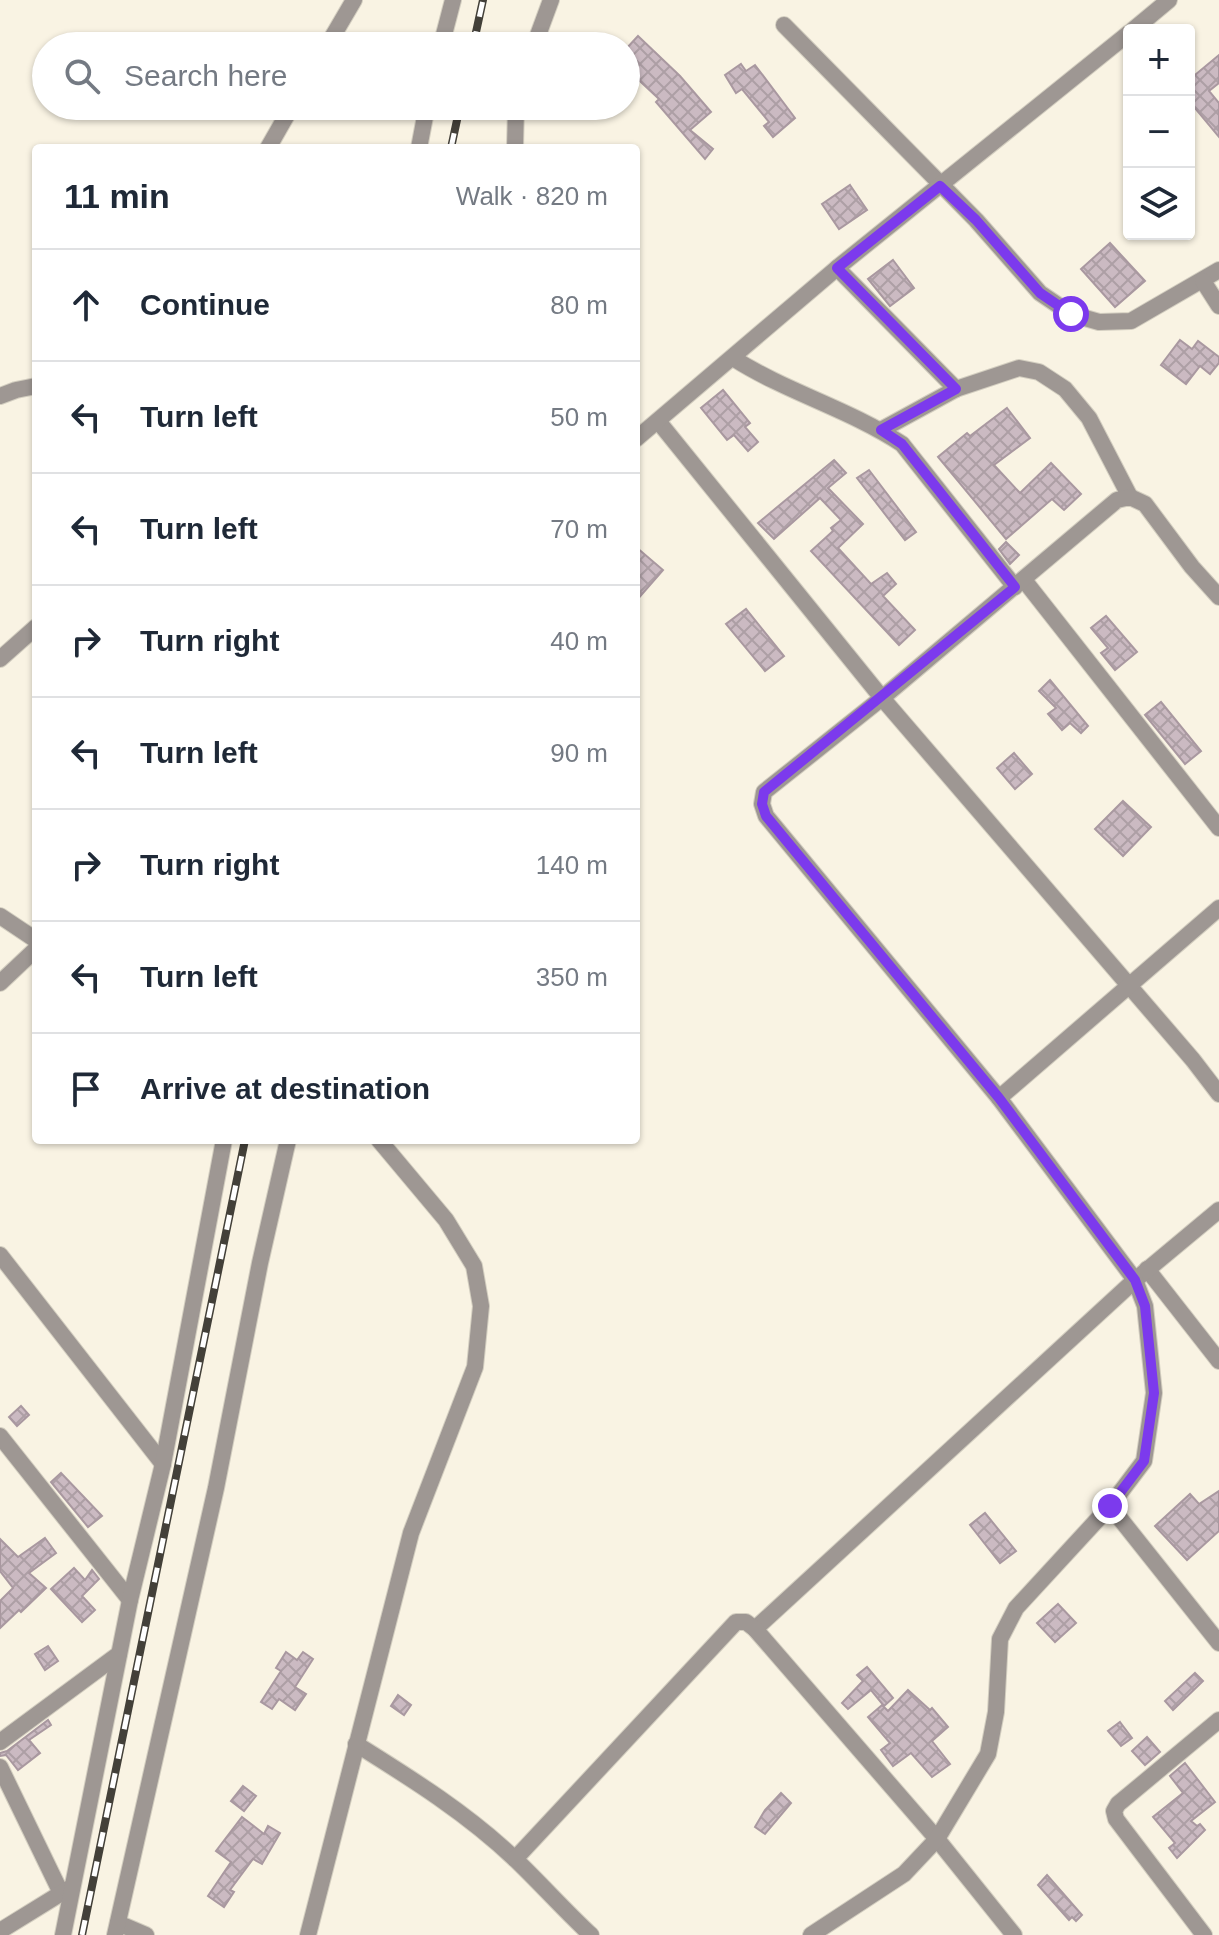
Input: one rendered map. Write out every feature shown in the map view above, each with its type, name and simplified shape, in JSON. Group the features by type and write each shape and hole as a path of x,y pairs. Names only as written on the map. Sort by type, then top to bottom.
{"street":[{"path":"335,32 354,0"},
{"path":"445,32 453,0"},
{"path":"539,32 551,0"},
{"path":"1140,24 1169,0"},
{"path":"784,25 976,220 1040,293 1071,314 1099,322 1131,321 1219,270"},
{"path":"640,436 837,268 1123,38"},
{"path":"270,144 284,120"},
{"path":"420,144 424,120"},
{"path":"515,144 516,120"},
{"path":"837,268 956,389"},
{"path":"1203,281 1219,306"},
{"path":"733,358 754,372 881,430 902,444 1219,828"},
{"path":"881,430 956,389 1019,368 1039,372 1065,389 1089,418 1130,497 1145,504 1192,567 1219,597"},
{"path":"0,396 32,387"},
{"path":"658,421 882,698 1219,1094"},
{"path":"1130,497 1117,500 1105,509 882,698 764,792 762,804 766,816 1141,1275 1219,1361"},
{"path":"0,659 32,631"},
{"path":"999,1098 1219,908"},
{"path":"0,916 32,937"},
{"path":"0,983 32,953"},
{"path":"63,1935 67,1889 163,1464 223,1144"},
{"path":"146,1935 116,1929 216,1488 260,1263 287,1144"},
{"path":"308,1935 411,1533 475,1367 481,1306 474,1266 446,1220 382,1144"},
{"path":"755,1629 1141,1275 1219,1210"},
{"path":"0,1255 163,1464"},
{"path":"811,1935 904,1874 937,1839 988,1754 996,1712 1000,1639 1016,1608 1110,1506 1144,1461 1154,1393 1141,1275"},
{"path":"0,1436 130,1600"},
{"path":"1110,1506 1219,1643"},
{"path":"515,1859 736,1622 746,1622 937,1839 1014,1935"},
{"path":"0,1742 119,1654"},
{"path":"1204,1935 1154,1873 1116,1819 1114,1811 1118,1804 1219,1720"},
{"path":"356,1744 426,1787 515,1859 591,1935"},
{"path":"0,1767 67,1889"},
{"path":"0,1931 67,1889"}],"building":[{"path":"640,38 680,76 711,112 690,130 713,149 705,159 656,102 659,99 640,81"},
{"path":"1219,55 1219,83 1209,91 1219,103 1219,137 1195,108 1195,75"},
{"path":"741,64 746,71 755,65 795,118 773,137 764,126 769,122 742,89 736,93 725,75"},
{"path":"850,185 867,210 839,229 822,204"},
{"path":"1110,243 1145,281 1115,307 1081,269"},
{"path":"893,260 914,288 890,306 868,279"},
{"path":"1180,340 1192,349 1198,341 1219,357 1219,363 1210,374 1200,366 1186,384 1161,365"},
{"path":"723,390 750,423 745,427 758,442 748,451 734,435 727,440 701,408"},
{"path":"1007,408 1030,438 994,465 1020,493 1051,463 1081,494 1064,510 1052,499 1006,539 938,457 967,433 970,436"},
{"path":"834,460 846,473 828,488 863,524 838,548 871,584 887,573 896,584 883,596 915,630 899,645 811,551 841,520 820,498 774,539 758,523"},
{"path":"869,470 916,532 905,540 857,478"},
{"path":"1006,542 1019,555 1010,564 999,549"},
{"path":"640,550 663,570 640,596"},
{"path":"746,609 784,656 765,671 726,624"},
{"path":"1106,616 1137,652 1115,670 1101,653 1108,648 1091,628"},
{"path":"1050,680 1088,726 1081,733 1070,723 1062,730 1048,714 1056,708 1039,691"},
{"path":"1161,702 1201,751 1185,764 1145,715"},
{"path":"1014,753 1032,774 1015,789 997,768"},
{"path":"1123,801 1151,827 1123,856 1095,829"},
{"path":"21,1406 29,1415 17,1426 9,1417"},
{"path":"61,1473 102,1516 88,1527 51,1482"},
{"path":"1219,1491 1219,1531 1187,1560 1155,1526 1190,1494 1199,1504"},
{"path":"985,1513 1016,1551 1000,1563 970,1525"},
{"path":"45,1538 56,1553 29,1573 46,1588 0,1628 0,1601 13,1588 0,1571 0,1539 18,1557"},
{"path":"74,1568 85,1580 92,1570 99,1579 82,1596 95,1610 82,1622 51,1589"},
{"path":"1058,1604 1076,1623 1055,1642 1037,1623"},
{"path":"48,1646 58,1661 45,1670 35,1654"},
{"path":"286,1652 297,1660 303,1652 313,1659 295,1687 306,1694 295,1710 279,1699 272,1709 261,1702 281,1671 276,1668"},
{"path":"867,1667 893,1698 884,1706 871,1690 848,1709 842,1703 863,1681 857,1675"},
{"path":"1195,1673 1203,1681 1173,1710 1165,1701"},
{"path":"908,1690 930,1710 932,1708 948,1727 932,1741 950,1764 932,1777 911,1753 893,1766 881,1750 890,1743 868,1717 882,1705 888,1711"},
{"path":"398,1695 411,1705 404,1715 391,1706"},
{"path":"48,1720 51,1725 29,1740 40,1753 18,1770 6,1755 0,1756 0,1753"},
{"path":"1120,1722 1132,1738 1121,1746 1108,1731"},
{"path":"1147,1737 1160,1752 1145,1765 1132,1751"},
{"path":"1185,1763 1215,1802 1191,1821 1205,1830 1177,1858 1169,1848 1175,1843 1153,1817 1183,1793 1170,1776"},
{"path":"243,1786 256,1796 244,1811 231,1801"},
{"path":"781,1793 791,1803 765,1834 755,1827"},
{"path":"242,1817 264,1834 268,1826 280,1833 262,1864 253,1859 230,1890 234,1892 224,1907 208,1896 231,1862 216,1851"},
{"path":"1047,1875 1082,1915 1076,1921 1072,1917 1069,1920 1038,1885"}],"railway":[{"path":"476,32 483,0"},
{"path":"452,144 457,120"},
{"path":"82,1935 244,1144"}],"route":[{"path":"1071,314 1040,293 976,220 940,186 837,268 956,389 881,430 902,444 1015,587 764,792 762,804 766,816 999,1098 1135,1280 1145,1306 1154,1393 1144,1461 1110,1506"}]}
